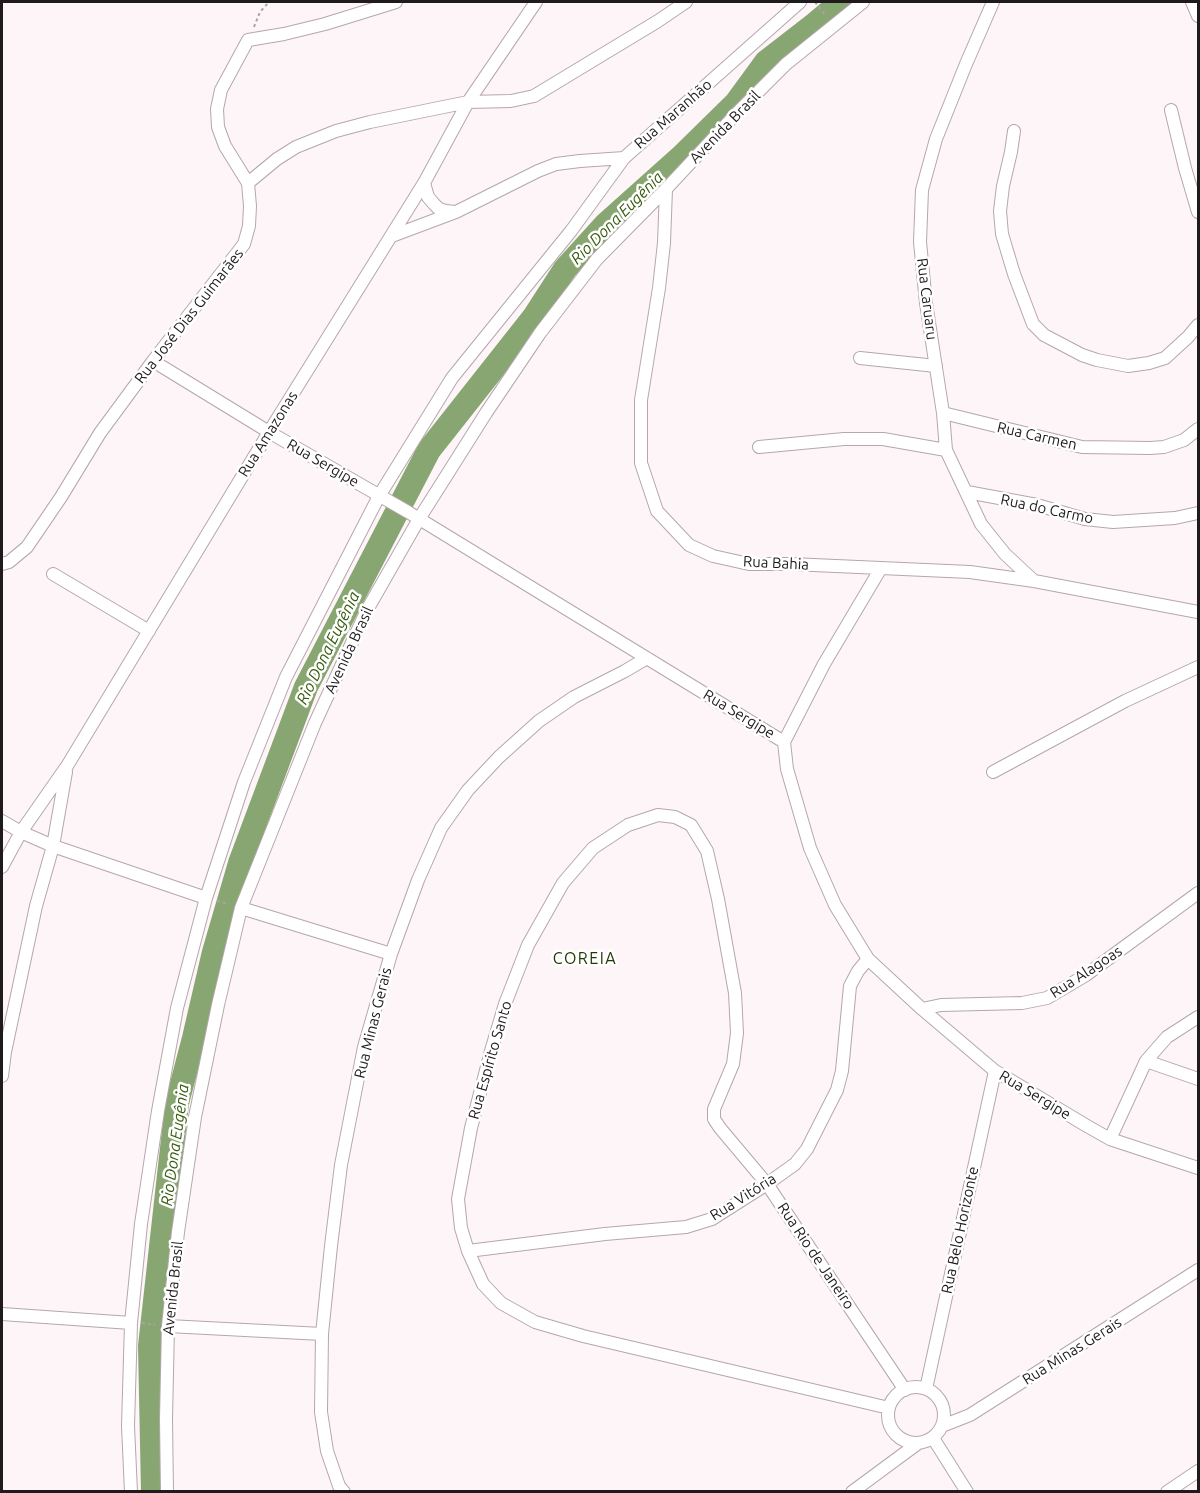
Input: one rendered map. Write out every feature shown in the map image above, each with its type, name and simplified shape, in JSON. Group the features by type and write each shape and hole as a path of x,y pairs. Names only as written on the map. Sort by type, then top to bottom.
{"street":[{"path":"396,2 304,29 248,40 221,90 217,109 218,127 225,146 248,183 296,147 336,131 468,102 511,101 534,96 686,2"},
{"name":"Rua Amazonas","path":"2,867 21,832 67,766 269,432 392,236 468,102 536,2"},
{"name":"Rua Maranhão","path":"392,236 456,212 556,164 624,158 800,2"},
{"name":"Avenida Brasil","path":"167,1491 164,1325 195,1117 237,907 315,723 367,610 414,516 540,333 597,259 786,64 863,2"},
{"name":"Rua Caruaru","path":"993,2 936,139 922,190 920,242 946,450 981,524 1005,554 1034,581"},
{"path":"1192,2 1198,16"},
{"path":"1171,110 1198,212"},
{"path":"1014,131 1000,211 1002,234 1033,324 1044,335 1082,355 1128,366 1165,358 1198,325"},
{"path":"130,1491 128,1426 141,1224 174,1019 244,782 286,677 382,498 452,378 571,231 624,158"},
{"name":"Rua José Dias Guimarães","path":"2,564 9,562 27,547 61,498 100,433 244,244 249,226 248,183"},
{"path":"424,183 428,197 434,204 446,211 456,212"},
{"name":"Rua Bahia","path":"666,189 660,277 641,400 641,463 657,511 689,545 713,556 749,564 970,572 1034,581 1198,612"},
{"path":"860,358 936,366"},
{"name":"Rua Sergipe","path":"153,361 269,432 414,516 784,742 787,769 810,848 835,905 868,959 995,1071 1110,1138 1198,1168"},
{"name":"Rua Carmen","path":"943,413 1082,447 1164,447 1184,440 1198,429"},
{"path":"759,447 844,439 883,439 946,450"},
{"name":"Rua do Carmo","path":"966,492 1037,506 1085,519 1113,522 1174,518 1198,513"},
{"path":"784,742 824,664 881,568"},
{"path":"53,574 149,631"},
{"name":"Rua Minas Gerais","path":"344,1491 339,1486 327,1450 321,1412 322,1334 341,1165 364,1047 391,954 418,880 441,828 468,790 499,757 539,721 574,697 647,658"},
{"path":"993,772 1125,701 1198,667"},
{"path":"2,1076 5,1052 36,906 52,846 67,766"},
{"name":"Rua Espírito Santo","path":"720,1128 714,1119 714,1109 733,1064 737,1033 735,993 718,899 707,851 691,825 675,817 658,816 628,825 593,848 563,883 528,945 505,1004 471,1128 458,1199 461,1228 468,1251 483,1284 501,1303 535,1322 583,1336 889,1408"},
{"path":"2,821 52,846 210,899"},
{"name":"Rua Alagoas","path":"922,1009 965,1003 1022,1003 1047,998 1086,975 1198,893"},
{"path":"237,907 391,954"},
{"name":"Rua Vitória","path":"468,1251 605,1234 686,1227 712,1219 795,1164 807,1149 837,1090 842,1071 850,986 868,959"},
{"path":"1110,1138 1146,1061 1167,1037 1198,1017"},
{"path":"1146,1061 1198,1079"},
{"name":"Rua Belo Horizonte","path":"926,1389 995,1071"},
{"name":"Rua Rio de Janeiro","path":"720,1128 767,1184 905,1389"},
{"name":"Rua Minas Gerais","path":"942,1426 970,1415 1198,1270"},
{"path":"2,1314 135,1323"},
{"path":"164,1325 322,1334"},
{"path":"905,1389 926,1389 940,1400 944,1417 942,1426 933,1438 926,1442 908,1443 894,1433 888,1417 889,1408 892,1400 905,1389"},
{"path":"933,1438 967,1491"},
{"path":"852,1491 917,1444"},
{"path":"1167,1491 1198,1471"}],"path":[{"path":"248,40 260,12 269,2"},
{"path":"815,2 833,26"},
{"path":"210,899 237,907"},
{"path":"135,1323 164,1325"}],"waterway":[{"name":"Rio Dona Eugênia","path":"153,1492 150,1346 177,1103 214,952 240,863 306,687 429,450 534,317 565,269 605,225 681,157 736,103 766,62 841,2"}],"district":[{"name":"COREIA","path":"585,959"}]}
